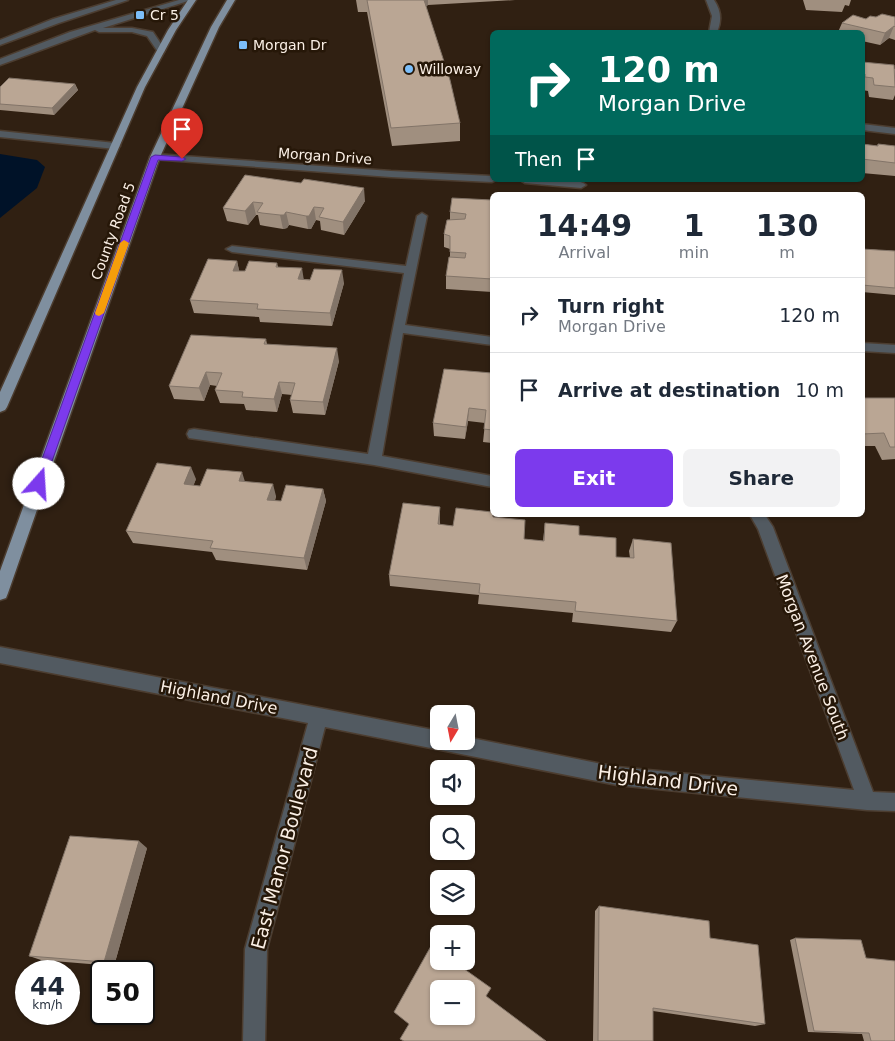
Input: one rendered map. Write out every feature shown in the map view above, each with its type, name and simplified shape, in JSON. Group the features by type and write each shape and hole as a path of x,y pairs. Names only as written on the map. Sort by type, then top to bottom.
{"main road":[{"name":"County Road 5","path":"0,408 141,87 192,0"},
{"name":"County Road 5","path":"0,593 155,157 214,27 231,0"}],"street":[{"path":"0,43 56,21 124,0"},
{"path":"0,62 73,34 187,0"},
{"path":"710,0 715,7 716,14 714,30"},
{"path":"73,34 106,29 141,32 150,34 161,50"},
{"path":"865,128 895,131"},
{"path":"0,134 115,146"},
{"name":"Morgan Drive","path":"155,157 391,174 490,179"},
{"path":"541,182 582,187"},
{"path":"374,460 398,328 422,216"},
{"path":"232,249 410,270"},
{"path":"398,328 490,341"},
{"path":"865,347 895,350"},
{"path":"194,434 374,460 490,482"},
{"name":"Morgan Avenue South","path":"758,517 765,527 867,801"},
{"name":"Highland Drive","path":"0,655 430,738"},
{"name":"East Manor Boulevard","path":"254,1041 256,949 319,716"},
{"name":"Highland Drive","path":"475,747 617,776 867,801 895,802"}],"water":[{"path":"0,154 37,160 45,167 37,188 0,218"}],"building":[{"name":"Willoway","path":"367,0 424,0 450,80 460,123 391,128"},
{"path":"882,14 895,17 895,27 885,33 842,23 853,15 866,19 870,16 876,17"},
{"path":"865,62 894,65 895,87 874,85 873,78 865,77"},
{"path":"9,78 75,84 52,108 0,104 0,87"},
{"path":"865,144 895,146 895,163 865,159"},
{"path":"245,175 301,183 304,179 364,188 343,222 319,217 324,208 314,207 309,216 306,216 286,212 284,215 280,215 257,212 263,203 253,202 245,211 223,208"},
{"path":"452,198 490,200 490,279 446,276 449,257 465,258 466,253 450,252 450,236 444,234 447,220 465,219 466,214 450,212"},
{"path":"865,249 895,251 895,288 865,285"},
{"path":"208,259 237,261 233,271 245,271 249,261 277,263 276,267 302,268 298,279 310,280 314,269 342,270 330,313 257,309 258,304 190,300"},
{"path":"191,335 266,339 264,344 337,348 323,402 290,400 295,383 279,382 274,399 242,397 243,392 215,390 222,373 206,372 199,388 169,386"},
{"path":"444,369 490,373 490,430 484,429 486,410 469,408 466,427 433,423"},
{"path":"865,398 895,398 895,447 890,447 884,433 865,434"},
{"path":"157,463 191,467 184,484 200,486 207,469 242,472 239,481 273,484 267,500 281,501 286,485 323,489 304,558 210,548 213,541 126,531"},
{"path":"403,503 440,507 438,524 453,526 456,508 490,512 490,517 525,520 524,539 544,541 545,523 579,526 579,535 616,538 616,557 634,558 633,539 671,543 677,621 575,611 576,602 479,593 480,584 389,575"},
{"path":"70,836 139,841 105,960 90,961 29,956"},
{"path":"599,906 709,921 710,938 758,945 765,1024 653,1008 653,1041 598,1041"},
{"path":"795,938 861,940 866,958 895,961 895,1041 871,1041 869,1033 814,1031"},
{"path":"430,948 430,970 466,970 491,988 486,996 546,1041 404,1041 400,1039 409,1024 394,1012"}],"slow traffic":[{"path":"99,313 124,243"}],"place":[{"name":"Cr 5","path":"140,15"},
{"name":"Morgan Dr","path":"243,45"},
{"name":"Willoway","path":"409,69"}],"route":[{"path":"39,484 155,157 182,159"}]}
